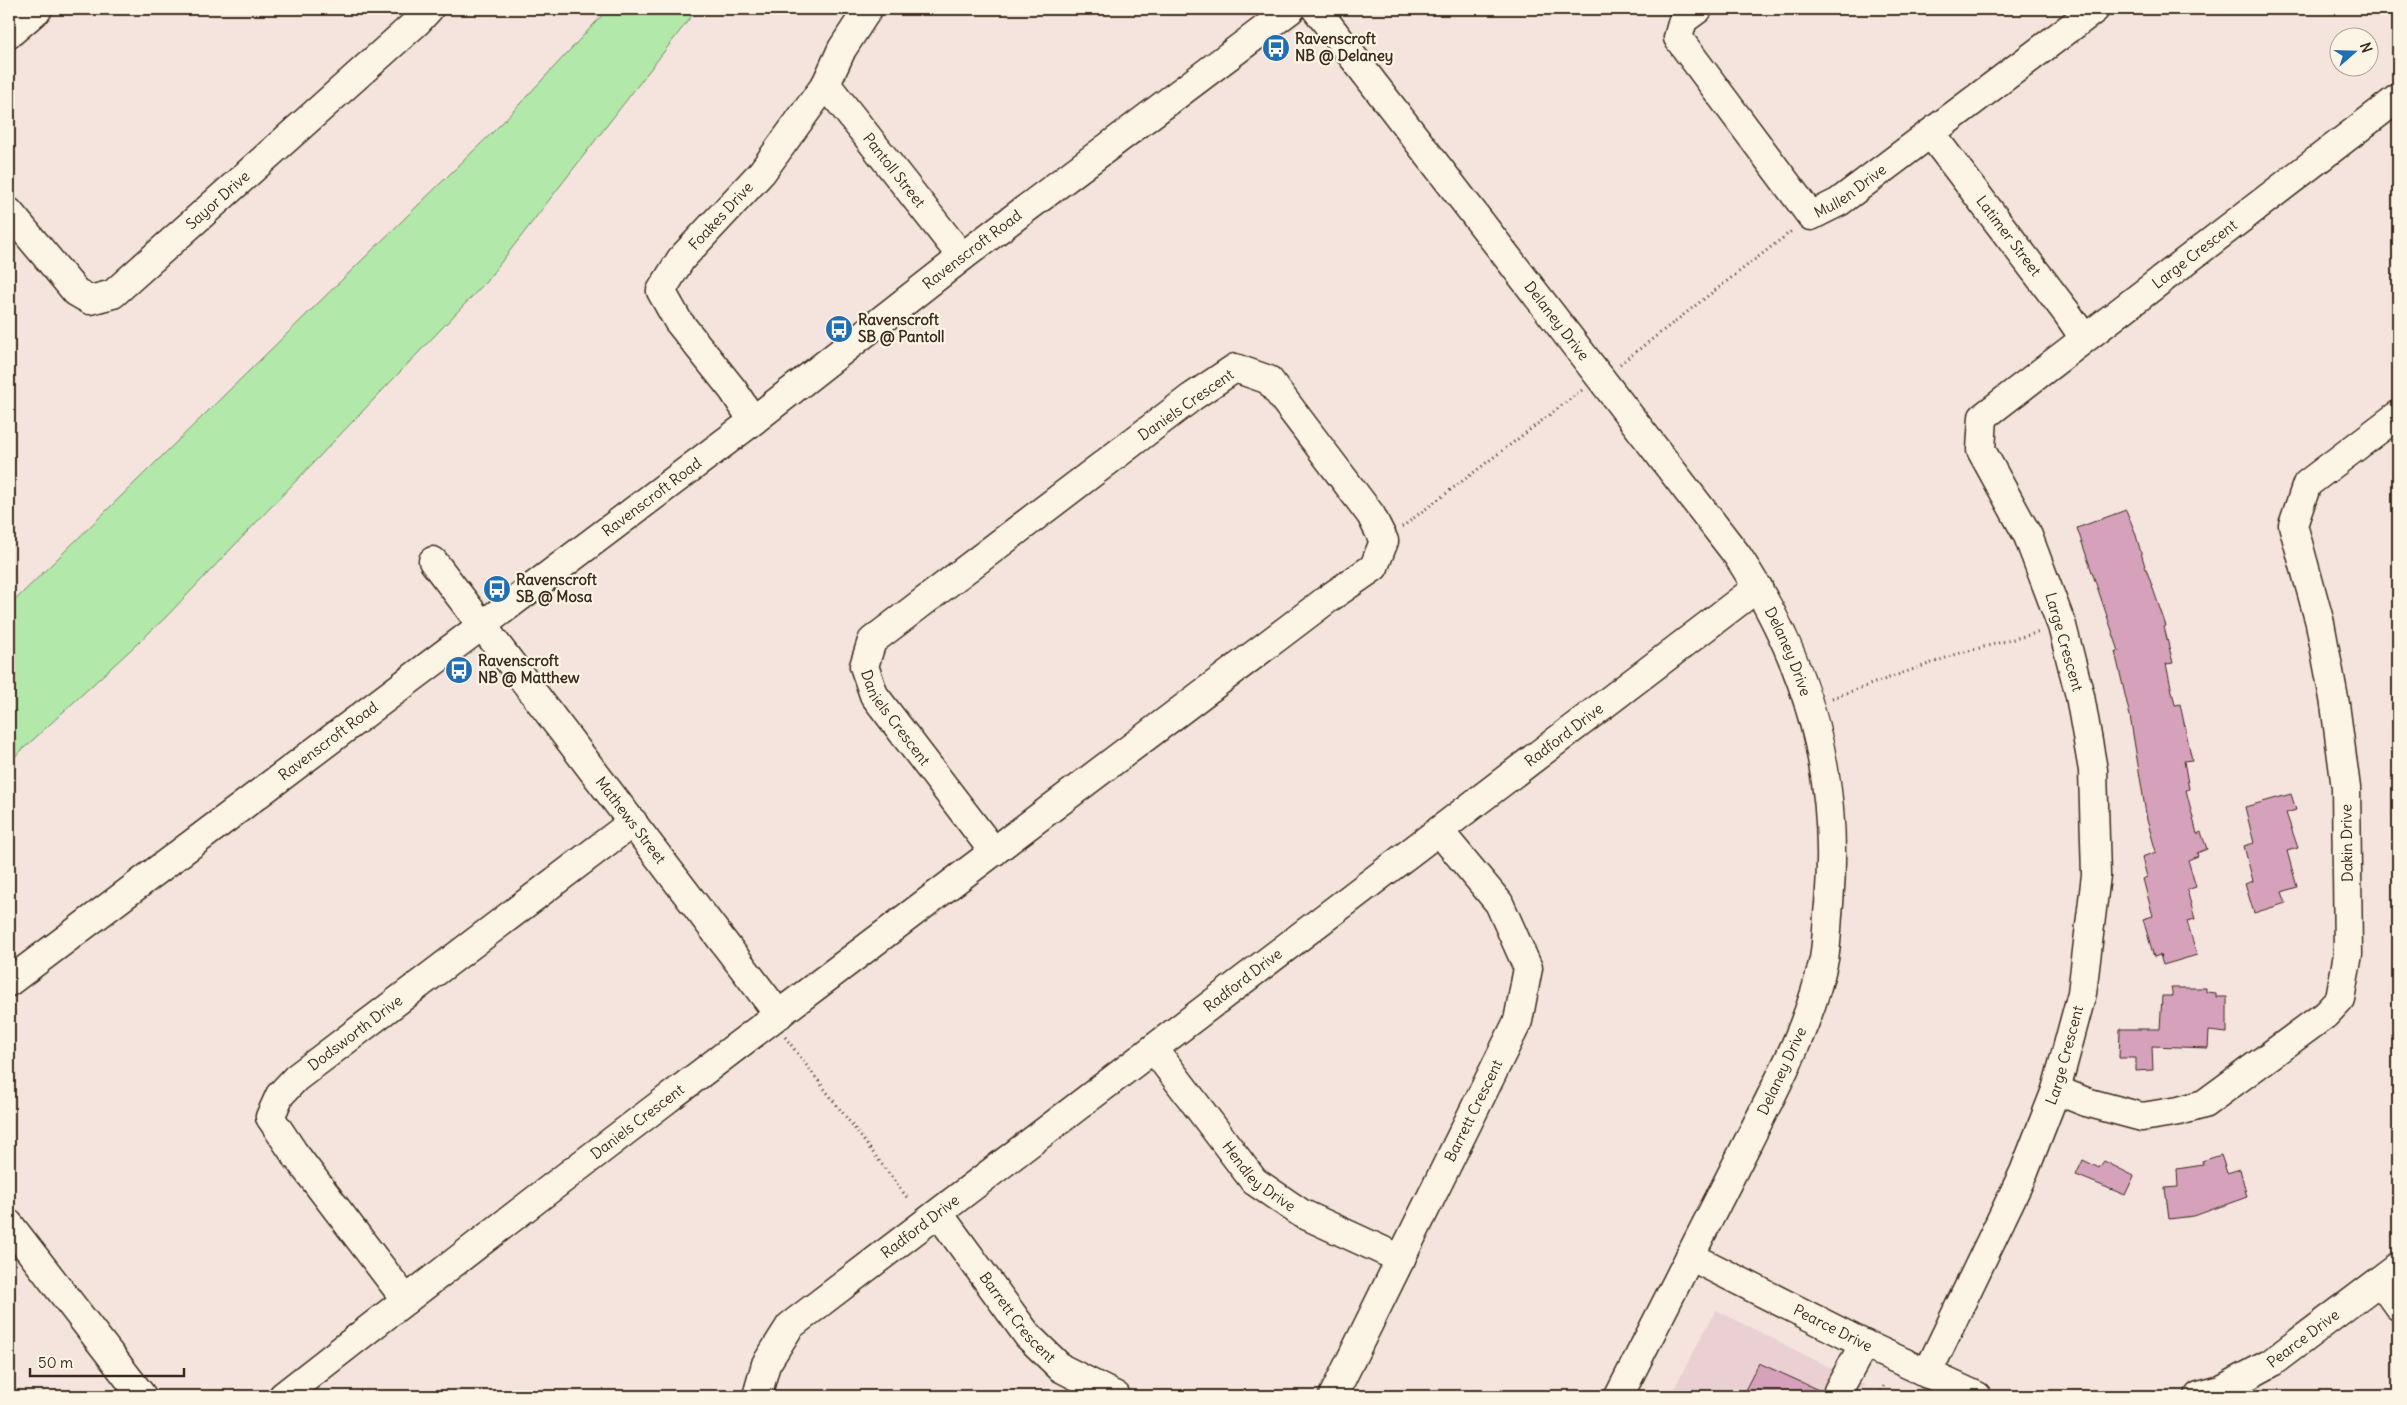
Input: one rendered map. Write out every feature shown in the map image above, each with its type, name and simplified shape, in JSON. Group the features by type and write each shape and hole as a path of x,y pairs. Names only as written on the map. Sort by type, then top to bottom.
{"street":[{"path":"9,34 38,9"},
{"name":"Sayor Drive","path":"9,212 76,292 90,300 113,294 418,22 429,9"},
{"name":"Foakes Drive","path":"754,421 733,390 678,321 661,291 681,259 762,172 826,84 842,49 868,9"},
{"name":"Ravenscroft Road","path":"9,982 754,421 962,257 1291,9"},
{"name":"Delaney Drive","path":"1316,9 1736,555 1758,587 1785,642 1811,705 1823,760 1830,817 1832,856 1824,958 1799,1039 1620,1396"},
{"name":"Mullen Drive","path":"1698,9 1683,20 1678,38 1811,216 1839,202 2095,9"},
{"name":"Pantoll Street","path":"826,84 962,257"},
{"name":"Large Crescent","path":"1927,1374 2024,1172 2056,1090 2082,993 2096,875 2093,770 2080,696 2062,626 2028,536 1981,450 1983,418 2084,338 2398,98"},
{"name":"Latimer Street","path":"1931,134 2084,338"},
{"name":"Daniels Crescent","path":"283,1396 779,1015 994,852 1329,598 1374,566 1384,541 1371,515 1269,380 1235,368 1192,397 872,641 864,666 874,695 994,852"},
{"name":"Dakin Drive","path":"2056,1090 2086,1102 2142,1117 2179,1111 2204,1104 2325,1015 2340,999 2348,954 2346,788 2335,704 2320,623 2293,525 2307,484 2398,415"},
{"name":"Mathews Street","path":"433,561 779,1015"},
{"name":"Radford Drive","path":"756,1396 766,1364 790,1326 1758,587"},
{"name":"Dodsworth Drive","path":"406,1300 294,1153 270,1117 280,1095 296,1078 633,822"},
{"name":"Barrett Crescent","path":"1333,1396 1518,1021 1528,968 1499,903 1439,831"},
{"name":"Hendley Drive","path":"1154,1049 1254,1181 1301,1213 1401,1259"},
{"name":"Barrett Crescent","path":"939,1214 1028,1336 1061,1368 1116,1396"},
{"path":"9,1224 142,1396"},
{"name":"Pearce Drive","path":"1690,1256 1864,1344 1977,1396"},
{"path":"2389,1274 2398,1306"},
{"name":"Pearce Drive","path":"2199,1396 2221,1390 2271,1363 2389,1274"},
{"path":"1838,1391 1864,1344"}],"path":[{"path":"1811,705 1956,654 2062,626"},
{"path":"779,1015 783,1034 909,1200"},
{"path":"1879,1396 1885,1383"}],"shaded area":[{"path":"1716,1310 1865,1385 1859,1396 1670,1396"}],"green space":[{"path":"608,9 697,9 485,283 165,618 9,762 9,606 502,123"}],"building":[{"path":"2126,510 2166,626 2164,627 2173,663 2166,664 2175,705 2180,704 2192,760 2184,761 2189,789 2186,790 2197,834 2201,832 2207,849 2197,853 2198,856 2188,860 2196,887 2187,890 2195,919 2187,921 2197,955 2163,965 2160,955 2154,957 2143,919 2153,916 2143,879 2147,877 2142,857 2156,852 2147,820 2130,716 2115,652 2119,651 2077,528"},
{"path":"2291,794 2296,810 2286,813 2298,848 2287,851 2297,887 2282,892 2286,903 2254,913 2245,884 2253,881 2244,846 2254,843 2245,807"},
{"path":"2171,988 2206,988 2206,992 2216,993 2216,997 2227,997 2227,1033 2209,1031 2208,1048 2152,1046 2153,1070 2136,1071 2136,1058 2119,1058 2120,1029 2160,1029 2162,996 2173,996"},
{"path":"2221,1155 2227,1173 2240,1169 2247,1197 2194,1216 2169,1219 2165,1188 2178,1187 2177,1169 2203,1165 2202,1161"},
{"path":"2083,1160 2099,1168 2104,1161 2134,1176 2125,1195 2076,1175"},
{"path":"1759,1363 1823,1392 1824,1396 1742,1396"}],"place":[{"name":"Ravenscroft NB @ Delaney","path":"1276,48"},
{"name":"Ravenscroft SB @ Pantoll","path":"839,329"},
{"name":"Ravenscroft SB @ Mosa","path":"497,589"},
{"name":"Ravenscroft NB @ Matthew","path":"459,670"}]}
